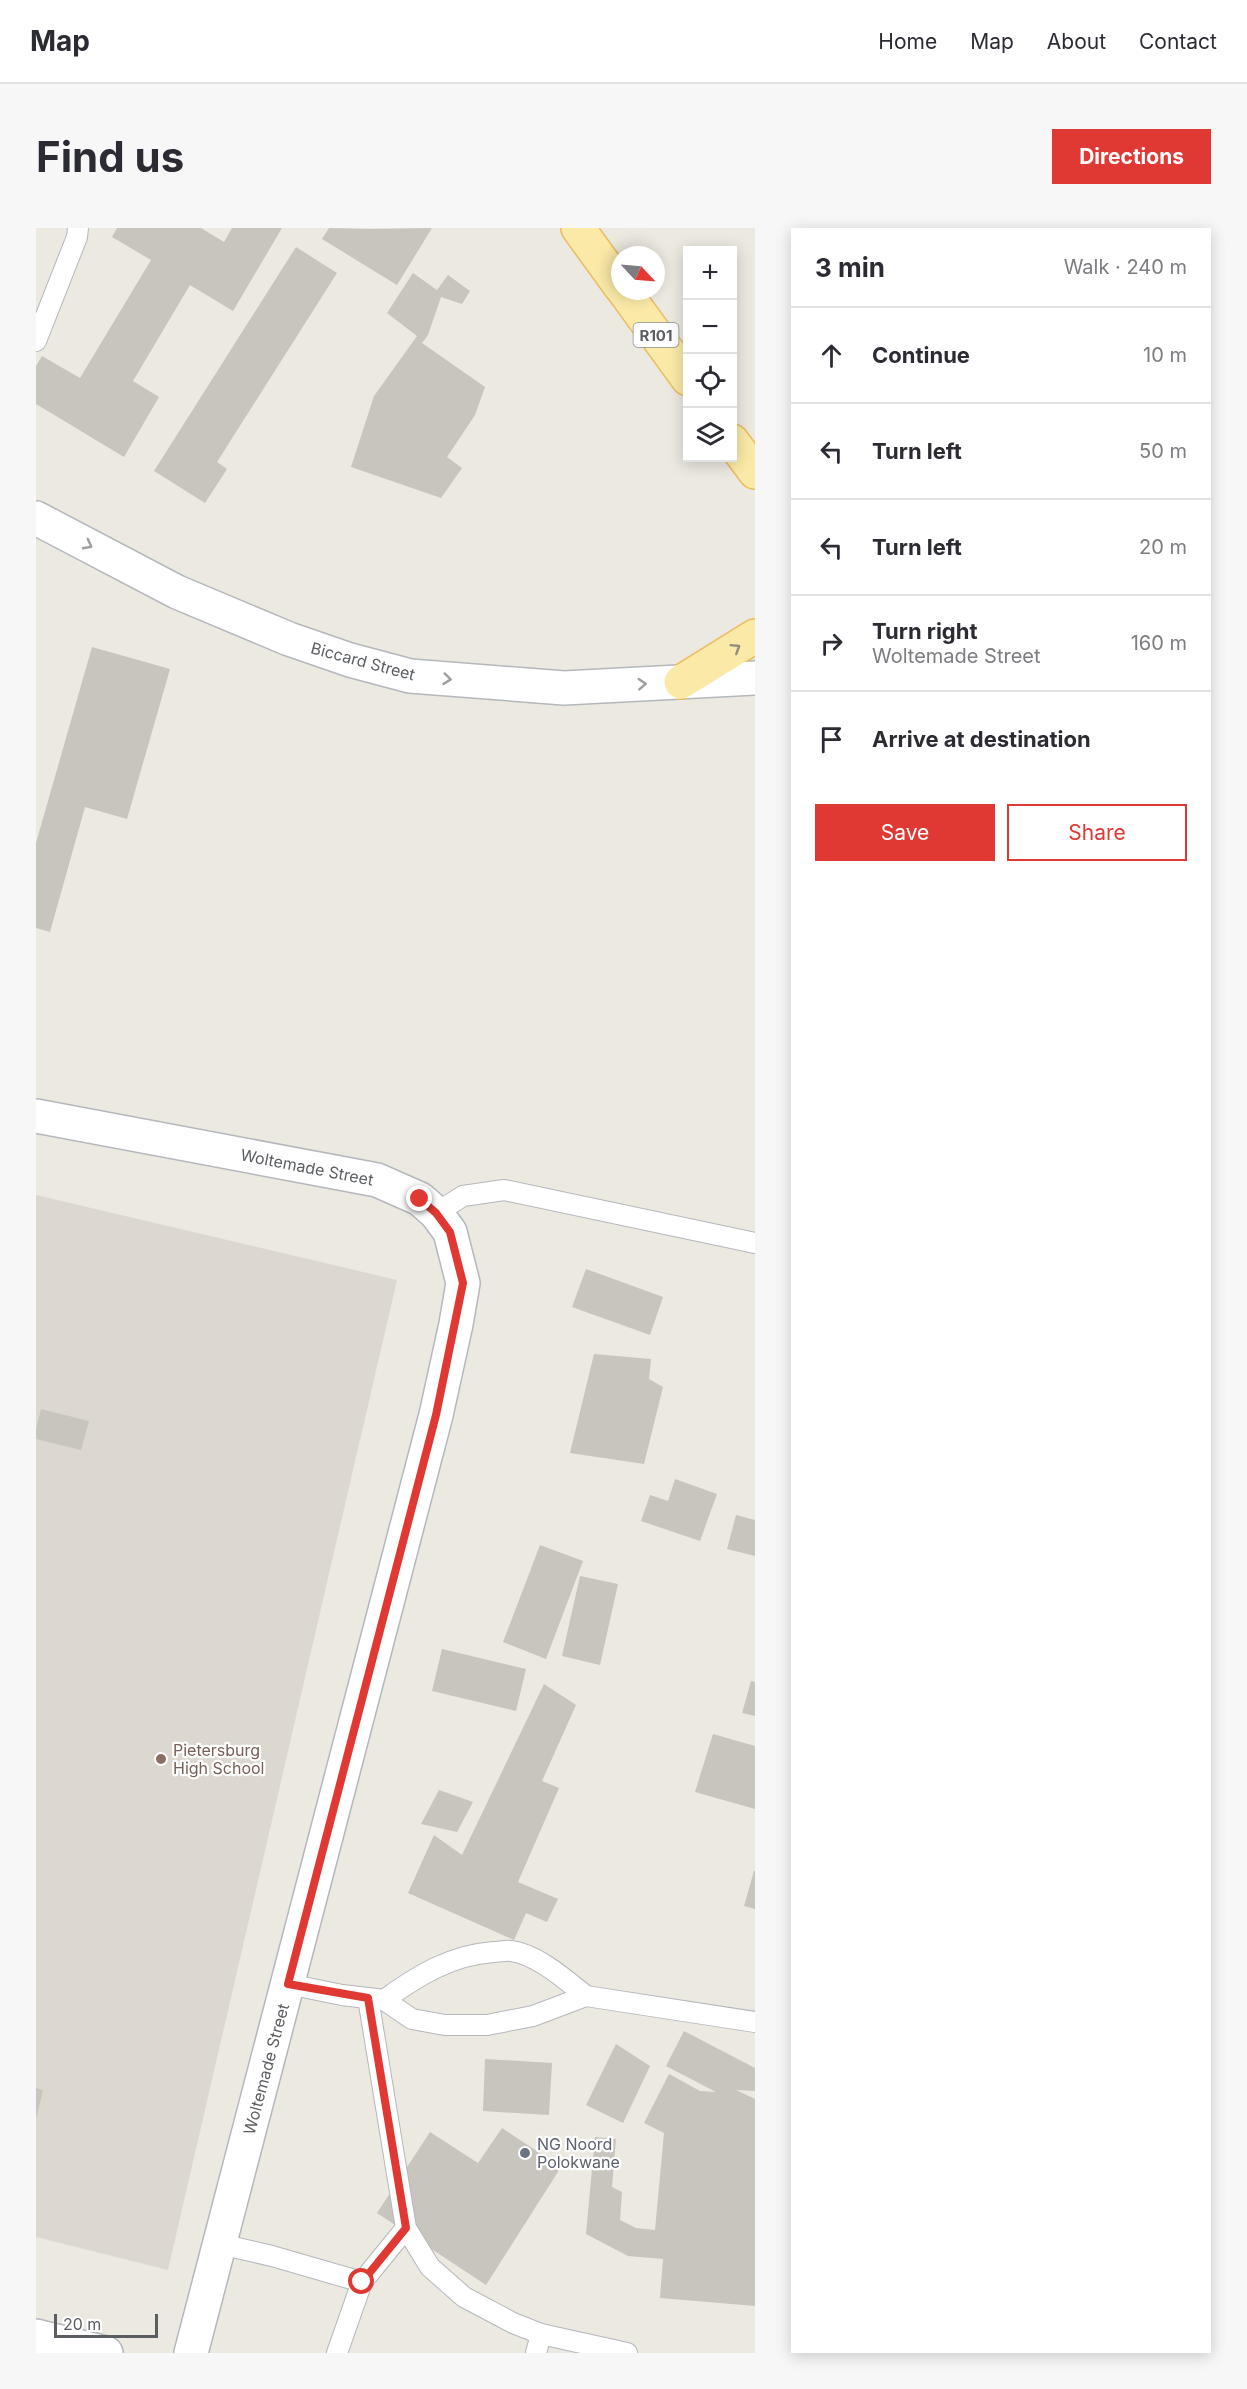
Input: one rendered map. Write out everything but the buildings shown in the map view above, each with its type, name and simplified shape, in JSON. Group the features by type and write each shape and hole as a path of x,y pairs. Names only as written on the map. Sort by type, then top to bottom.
{"main road":[{"path":"578,228 611,274"},
{"name":"R101","path":"630,300 683,373"},
{"path":"737,448 755,472"},
{"path":"681,682 755,636"}],"street":[{"name":"Biccard Street","path":"36,518 177,592 289,639 350,660 400,673 476,682 564,688 755,678"},
{"name":"Woltemade Street","path":"36,1116 377,1180 420,1199 436,1213 450,1232 463,1283 436,1415 191,2353"},
{"path":"36,2336 106,2353"}],"lane":[{"path":"36,341 77,237 78,228"},
{"path":"436,1213 462,1197 504,1190 755,1243"},
{"path":"376,1999 443,1963 480,1953 512,1951 550,1967 586,1996"},
{"path":"288,1984 376,1999 412,2019 445,2025 487,2025 533,2016 586,1996 755,2022"},
{"path":"376,1999 406,2228 430,2267 464,2297 513,2323 541,2334 627,2353"},
{"path":"337,2353 362,2282 406,2228"},
{"path":"220,2244 272,2256 362,2282"},
{"path":"536,2353 541,2334"}],"shaded area":[{"name":"Pietersburg High School","path":"36,1195 397,1280 168,2270 36,2237"}],"place":[{"name":"Pietersburg High School","path":"161,1759"},
{"name":"NG Noord Polokwane","path":"525,2153"}],"route":[{"path":"362,2282 406,2228 368,1998 288,1984 436,1415 463,1283 450,1232 436,1213 420,1199"}]}
